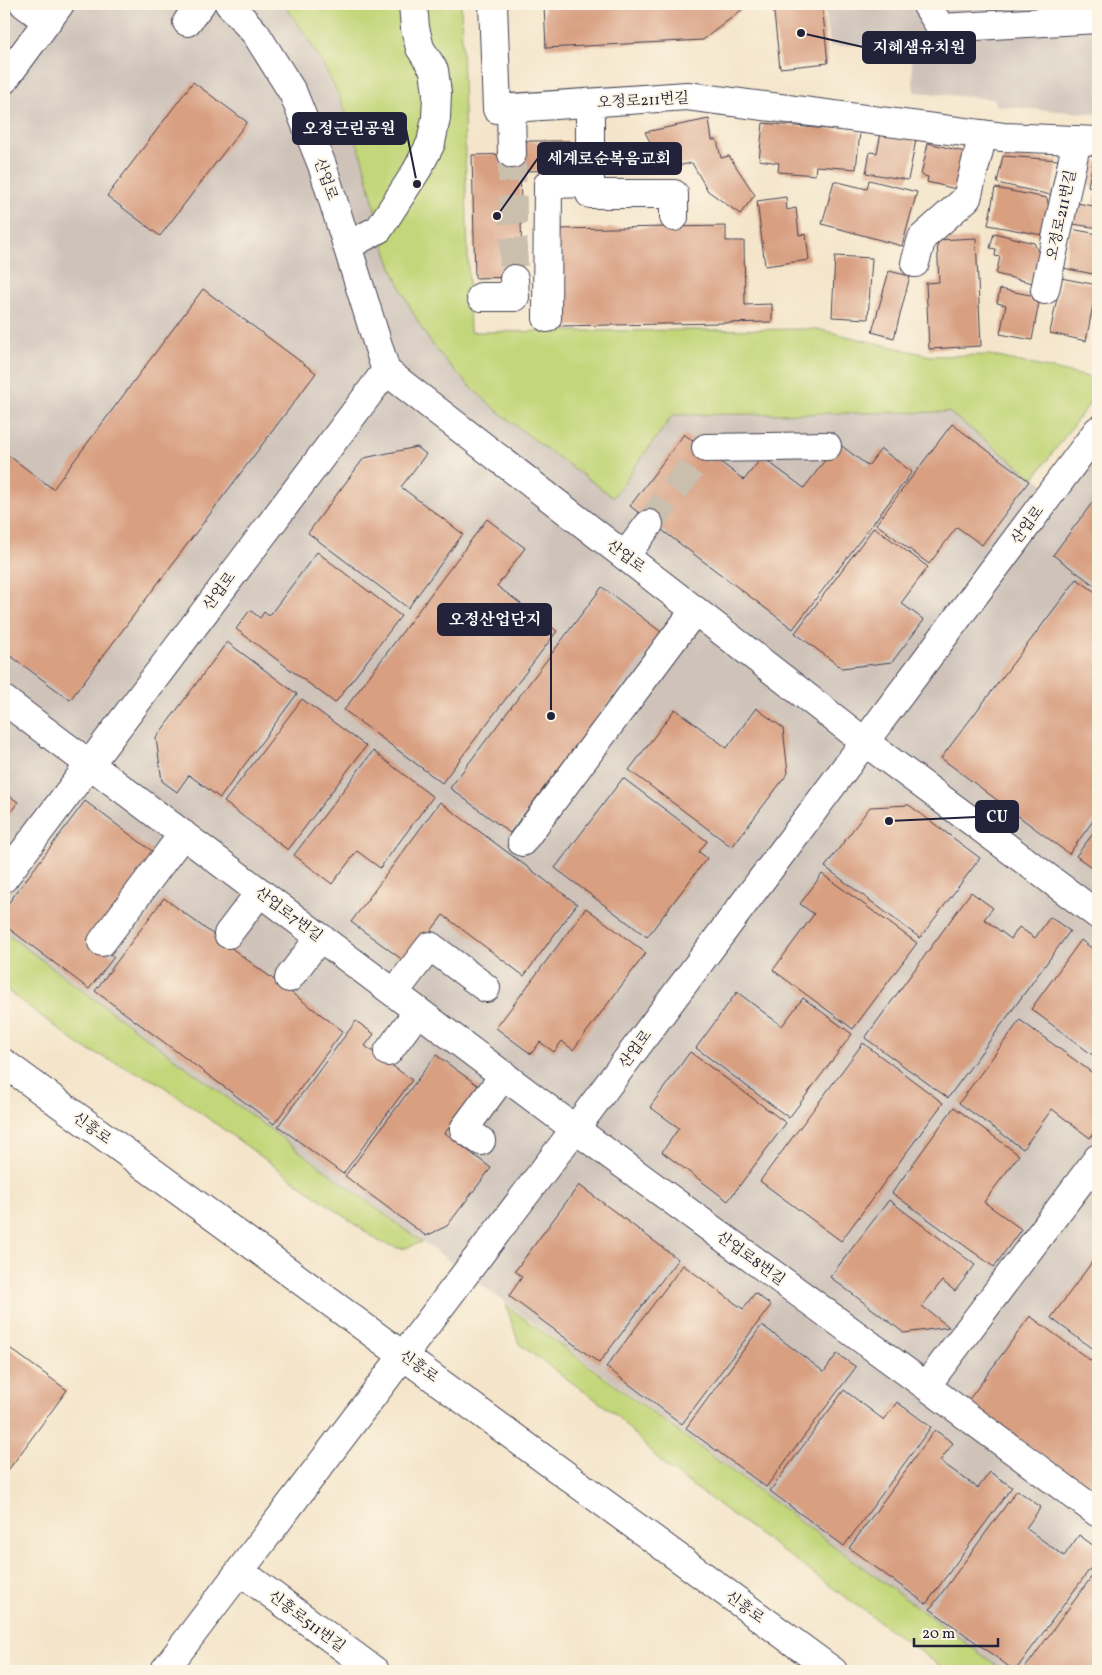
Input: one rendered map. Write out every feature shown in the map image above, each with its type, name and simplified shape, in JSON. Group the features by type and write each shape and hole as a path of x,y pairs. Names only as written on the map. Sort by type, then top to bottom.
{"street":[{"path":"4,80 53,12 24,4"},
{"path":"347,246 379,228 417,170 431,142 436,118 437,92 434,70 420,48 415,28 413,4"},
{"path":"493,4 497,109 511,108 512,154"},
{"path":"926,4 941,28 1098,19"},
{"name":"산업로","path":"241,8 293,93 322,165 386,371 865,742"},
{"name":"오정로211번길","path":"511,108 686,96 1003,137 1088,140 1045,290"},
{"path":"590,103 590,194 674,194 674,217"},
{"path":"915,263 922,238 967,198 983,134"},
{"path":"547,318 548,184 590,182"},
{"path":"481,296 515,296 514,279"},
{"name":"산업로","path":"4,878 386,371"},
{"name":"산업로","path":"164,1671 575,1129 1098,430"},
{"path":"706,448 827,446"},
{"path":"625,556 649,524"},
{"path":"522,842 695,610"},
{"name":"산업로7번길","path":"4,700 575,1129"},
{"path":"865,742 1098,914"},
{"path":"102,942 183,834"},
{"path":"228,934 260,892"},
{"path":"289,978 320,937"},
{"path":"394,993 430,946 486,988"},
{"path":"388,1052 418,1011"},
{"name":"신흥로","path":"4,1063 833,1671"},
{"path":"480,1142 464,1129 504,1076"},
{"name":"산업로8번길","path":"575,1129 1098,1513"},
{"path":"926,1386 1098,1158"},
{"name":"신흥로511번길","path":"240,1571 375,1671"}],"shaded area":[{"path":"4,4 283,4 316,52 344,110 364,165 385,247 398,283 415,316 613,496 673,415 949,412 1064,500 1098,453 1098,1671 1004,1671 4,932"},
{"path":"825,4 1098,4 1098,114 997,106 994,99 914,92 910,44 830,46"}],"green space":[{"path":"283,4 461,4 470,332 817,329 931,356 989,355 1098,379 1098,392 1034,478 949,412 673,415 613,497 520,429 475,391 455,371 425,334 393,270 383,240 364,165 341,101 309,41"},
{"path":"4,932 422,1242 402,1249 380,1242 159,1083 82,1047 4,988"},
{"path":"506,1305 1004,1671 947,1671 664,1465 614,1413 519,1344"}],"building":[{"path":"749,4 703,40 546,48 544,5"},
{"path":"773,4 822,4 828,63 780,68"},
{"path":"193,82 247,122 160,236 107,196"},
{"path":"709,119 712,140 717,140 721,158 729,156 755,195 740,214 708,191 692,163 670,167 657,156 645,132"},
{"path":"763,123 860,132 856,169 816,166 815,175 778,172 779,163 759,160"},
{"path":"881,133 916,140 908,180 866,173 870,152 877,153"},
{"path":"523,141 569,141 569,170 524,171"},
{"path":"928,143 965,152 956,189 927,182 928,177 921,175"},
{"path":"520,154 522,277 475,278 472,155"},
{"path":"1003,156 1058,160 1051,195 997,183"},
{"path":"1093,161 1098,161 1098,188 1088,186"},
{"path":"869,180 917,192 902,246 822,224 834,181 867,189"},
{"path":"995,188 1047,198 1051,219 1048,236 988,225"},
{"path":"1096,191 1098,191 1098,228 1073,224 1077,203 1093,206"},
{"path":"786,197 787,210 796,208 799,235 806,234 809,260 765,266 757,201"},
{"path":"726,226 726,241 744,241 745,305 772,304 772,322 558,326 556,229"},
{"path":"1071,229 1098,234 1098,275 1063,268"},
{"path":"994,233 1034,243 1043,262 1037,284 996,274 1000,257 995,256 996,249 990,248"},
{"path":"976,238 981,346 929,349 926,283 939,282 937,240"},
{"path":"835,256 872,258 868,319 832,317"},
{"path":"889,271 910,276 894,338 872,332"},
{"path":"1061,278 1097,285 1086,341 1050,333"},
{"path":"203,289 316,373 70,700 4,651 4,452 53,489"},
{"path":"1000,289 1040,297 1032,340 1000,334 1006,305 997,303"},
{"path":"952,424 1029,481 982,545 957,527 929,564 876,524"},
{"path":"684,434 744,480 762,457 804,488 838,443 868,466 881,449 912,472 793,629 630,506"},
{"path":"417,447 426,454 401,487 463,534 408,608 308,533 364,458"},
{"path":"1098,495 1098,588 1053,555"},
{"path":"487,519 525,548 497,586 557,631 442,783 344,710"},
{"path":"874,527 928,567 901,603 924,620 892,662 842,668 795,633"},
{"path":"317,552 401,616 335,703 236,629 250,610 260,618 264,612 269,616"},
{"path":"1077,579 1098,594 1098,814 1069,854 941,758"},
{"path":"602,587 661,632 510,833 450,788"},
{"path":"227,642 297,694 220,798 189,775 177,792 162,781 156,738"},
{"path":"302,699 366,746 288,850 224,802"},
{"path":"756,708 783,728 788,773 732,847 629,770 675,709 727,748"},
{"path":"373,751 433,797 380,868 357,851 332,884 294,855"},
{"path":"623,778 707,841 699,852 707,858 647,937 555,868"},
{"path":"4,792 18,802 4,822"},
{"path":"85,801 160,857 95,943 114,957 89,989 4,925 4,909"},
{"path":"440,802 577,904 524,976 443,915 407,963 351,922"},
{"path":"909,805 980,858 920,938 825,867 870,807"},
{"path":"1098,827 1098,872 1076,856"},
{"path":"822,874 917,943 853,1029 773,970 814,914 800,904"},
{"path":"971,892 993,908 984,919 1011,939 1019,927 1035,938 1050,917 1070,931 948,1098 865,1038"},
{"path":"164,898 343,1031 274,1124 95,991"},
{"path":"586,908 646,953 573,1050 562,1041 554,1052 540,1042 531,1054 496,1028"},
{"path":"1081,940 1098,953 1098,1059 1031,1009"},
{"path":"737,992 782,1026 803,998 852,1034 789,1118 696,1048"},
{"path":"1020,1020 1098,1077 1098,1126 1090,1138 1052,1109 1023,1149 959,1103"},
{"path":"356,1021 374,1034 365,1046 412,1080 343,1174 278,1126"},
{"path":"863,1043 943,1103 841,1241 760,1181"},
{"path":"690,1052 786,1123 728,1201 662,1152 679,1128 650,1107"},
{"path":"436,1055 480,1087 445,1133 491,1168 447,1226 426,1236 345,1176"},
{"path":"954,1107 1019,1155 984,1202 1021,1229 994,1267 892,1193"},
{"path":"579,1185 678,1259 599,1363 509,1296 522,1277 515,1271"},
{"path":"889,1200 975,1265 955,1291 942,1281 922,1306 949,1327 904,1333 830,1277"},
{"path":"1098,1254 1098,1353 1051,1318"},
{"path":"683,1265 743,1309 755,1293 771,1305 682,1424 606,1367"},
{"path":"1030,1316 1098,1366 1098,1497 968,1401"},
{"path":"762,1325 824,1372 837,1354 856,1367 766,1487 686,1428"},
{"path":"4,1344 67,1390 4,1476"},
{"path":"844,1390 884,1420 897,1402 931,1427 844,1546 770,1491"},
{"path":"935,1430 953,1443 940,1461 978,1488 990,1472 1012,1487 926,1604 849,1548"},
{"path":"1017,1490 1041,1507 1026,1528 1064,1556 1079,1535 1098,1549 1098,1558 1015,1671 930,1609"},
{"path":"1095,1572 1098,1575 1098,1671 1023,1671"}],"tunnel":[{"path":"512,154 514,279"},
{"path":"649,524 706,448"}],"place":[{"name":"지혜샘유치원","path":"801,33"},
{"name":"오정근린공원","path":"417,184"},
{"name":"세계로순복음교회","path":"497,216"},
{"name":"오정산업단지","path":"551,716"},
{"name":"CU","path":"889,821"}]}
